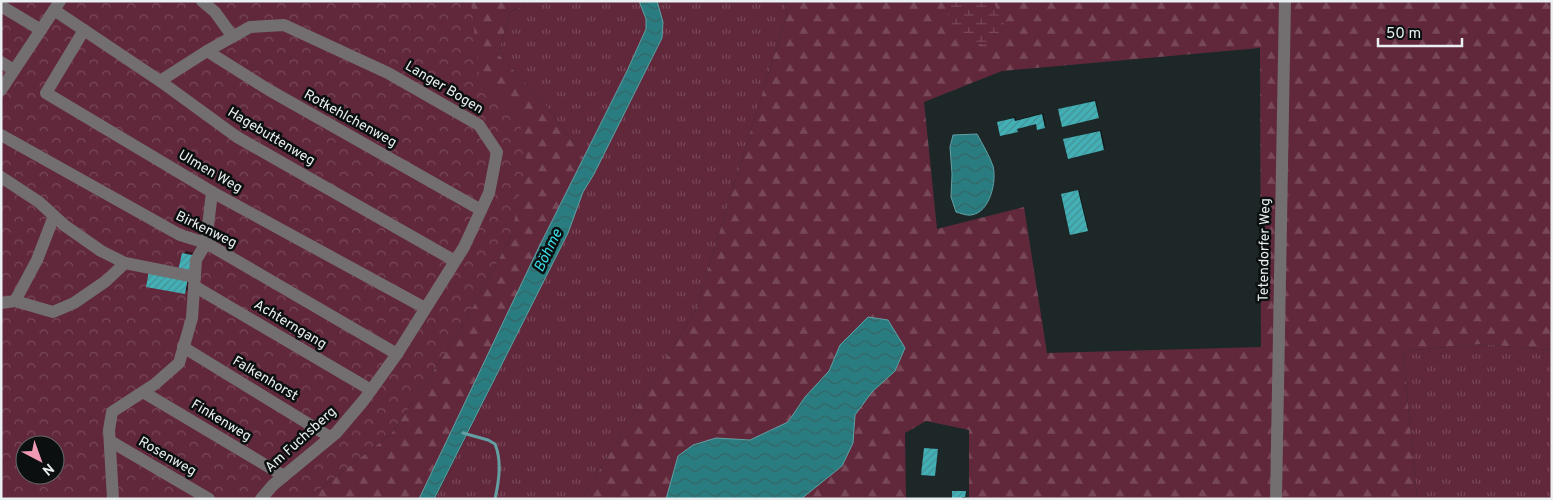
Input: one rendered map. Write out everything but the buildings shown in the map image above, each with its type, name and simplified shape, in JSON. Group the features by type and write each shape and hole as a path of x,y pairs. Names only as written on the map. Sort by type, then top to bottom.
{"street":[{"path":"202,1 215,12 233,36"},
{"name":"Tetendorfer Weg","path":"1276,499 1284,1"},
{"path":"1,6 41,30"},
{"path":"1,90 57,6"},
{"name":"Hagebuttenweg","path":"57,6 84,30 160,81 237,137 455,261"},
{"name":"Langer Bogen","path":"160,81 207,51 250,27 284,25 388,72 479,125 497,152 489,193 464,246 396,354"},
{"name":"Ulmen Weg","path":"84,30 46,93 212,192 425,308"},
{"name":"Rotkehlchenweg","path":"207,51 269,90 481,210"},
{"path":"1,62 14,70"},
{"name":"Birkenweg","path":"1,135 180,235 206,244 396,354"},
{"name":"Achterngang","path":"1,177 39,202 64,225 101,250 125,263 194,281 371,390"},
{"path":"113,499 109,430 112,412 155,384 178,363 192,318 196,260 206,244 212,192"},
{"path":"15,302 37,260 54,216"},
{"path":"1,303 15,302 53,312 74,303 106,281 125,263"},
{"name":"Falkenhorst","path":"183,347 330,437"},
{"name":"Am Fuchsberg","path":"261,499 273,485 342,426 371,390 396,354"},
{"name":"Finkenweg","path":"143,392 284,476"},
{"name":"Rosenweg","path":"110,441 209,499"}],"green space":[{"path":"1,1 471,1 479,75 519,117 526,158 512,235 458,334 391,434 307,499 1,499"},
{"path":"334,1 533,1 510,12 498,54 542,100 584,158 419,499 307,499 391,434 458,334 512,235"},
{"path":"533,1 639,1 646,19 646,29 584,158 542,100 498,54 510,12"},
{"path":"657,1 785,1 787,13 696,309 582,499 435,499 568,233 583,192 594,174 662,38 663,22"},
{"path":"785,1 1552,1 1552,350 1481,344 1403,351 1417,499 969,499 969,430 926,421 905,433 906,499 801,499 842,466 853,443 854,415 872,392 895,371 840,345 829,371 805,397 788,422 750,440 716,438 678,456 666,499 582,499 696,309 787,13","holes":["1260,48 1261,347 1047,353 1024,207 937,229 924,102 1002,71"]},
{"path":"944,1 993,1 1004,24 1004,35 984,45 965,39 957,32 951,22"},
{"path":"1481,344 1552,350 1552,499 1417,499 1403,351"}],"water":[{"name":"Böhme","path":"639,1 657,1 663,22 662,38 594,174 583,192 568,233 435,499 419,499 538,249 646,29 646,19"},
{"path":"977,134 993,166 994,180 991,195 983,209 978,213 968,215 956,212 951,197 950,147 953,135"},
{"path":"868,317 888,320 905,348 895,371 872,392 855,415 853,443 842,466 801,499 666,499 678,456 693,445 716,438 750,440 788,422 805,397 829,371 840,345"}],"waterway":[{"path":"463,433 488,440 495,444 499,464 499,478 495,499"}]}
